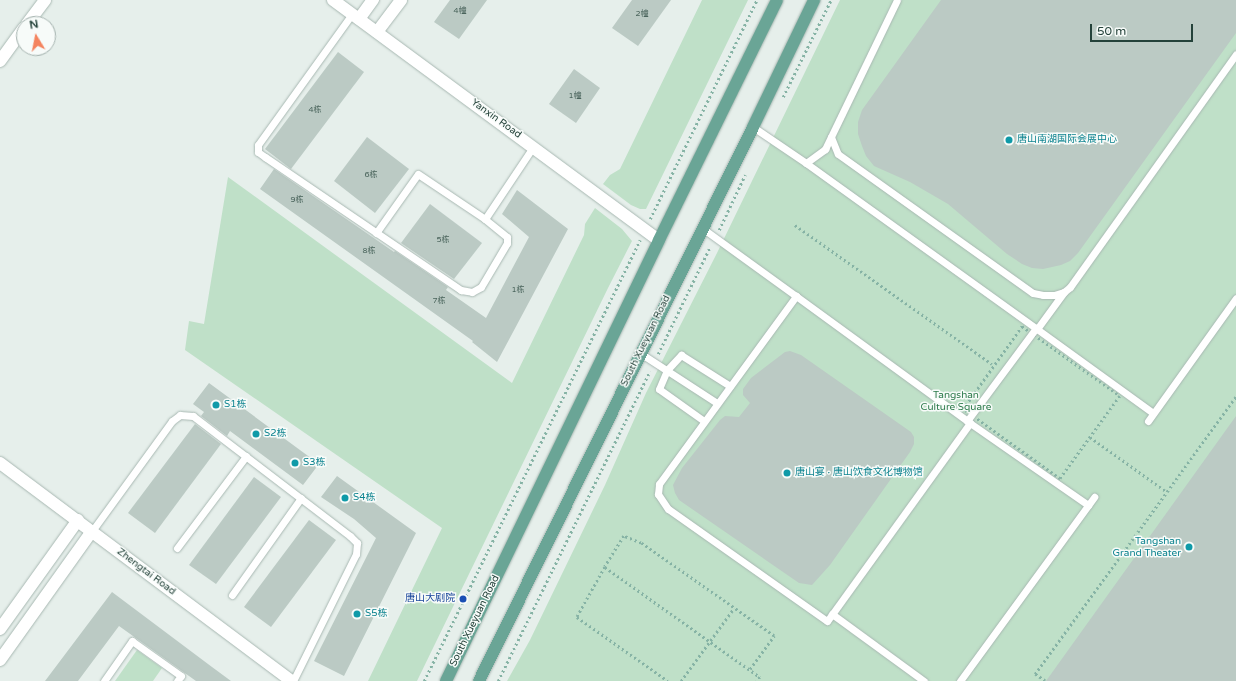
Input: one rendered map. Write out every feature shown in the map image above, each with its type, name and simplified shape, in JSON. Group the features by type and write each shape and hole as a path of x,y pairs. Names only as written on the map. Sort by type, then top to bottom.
{"main road":[{"name":"South Xueyuan Road","path":"446,681 659,240 778,0"},
{"name":"South Xueyuan Road","path":"479,681 753,127 814,0"}],"street":[{"path":"33,16 44,0"},
{"name":"Yanxin Road","path":"332,0 659,240"},
{"path":"355,16 373,0"},
{"path":"377,32 401,0"},
{"path":"0,61 16,39"},
{"name":"Zhengtai Road","path":"0,463 292,681"},
{"path":"0,629 78,520"},
{"path":"0,660 92,531"}],"lane":[{"path":"806,163 825,149 897,0"},
{"path":"355,16 258,145 258,152 376,233 462,290 472,292 481,287 507,243 507,237 485,219 418,174 376,233"},
{"path":"796,296 659,484 658,494 668,509 827,621 969,422 1236,54"},
{"path":"753,127 806,163 1153,413"},
{"path":"831,137 838,154 1033,293 1054,295 1064,292"},
{"path":"485,219 533,147"},
{"path":"702,228 969,422 1088,505"},
{"path":"1148,421 1236,298"},
{"path":"640,353 717,403"},
{"path":"704,421 659,389 667,370 682,354 730,386"},
{"path":"92,531 172,421 180,415 193,416 350,536 357,544 356,554 292,681"},
{"path":"177,548 246,456"},
{"path":"960,681 1094,497"},
{"path":"232,594 300,498"},
{"path":"832,614 924,681"},
{"path":"104,681 132,640 181,676 177,681"}],"path":[{"path":"424,681 757,0"},
{"path":"782,99 831,0"},
{"path":"498,681 748,169"},
{"path":"795,225 992,364"},
{"path":"1022,326 1120,396 1090,437 1060,478 963,409 1022,326"},
{"path":"1045,681 1036,674 1236,396"},
{"path":"1090,437 1167,492"},
{"path":"668,681 576,617 624,536 628,536 641,543 774,636 750,669"},
{"path":"605,567 750,669 760,677 757,681"},
{"path":"681,681 734,608"}],"green space":[{"path":"702,0 748,0 646,209 640,209 631,205 603,184 610,175 620,169"},
{"name":"Tangshan Culture Square","path":"840,0 1236,0 1236,681 507,681 530,640 605,485 646,393 717,253"},
{"path":"228,177 512,383 584,235 585,224 595,208 622,229 632,241 417,681 368,681 442,528 185,350 189,321 204,324"},
{"path":"137,650 162,668 153,681 115,681"}],"building":[{"path":"450,0 487,0 459,39 434,22"},
{"path":"632,0 671,0 638,46 612,28"},
{"name":"唐山南湖国际会展中心","path":"941,0 1236,0 1236,33 1078,253 1070,261 1061,265 1043,269 1032,268 1022,264 1007,254 948,204 910,182 874,166 866,156 862,146 858,134 858,122 862,110"},
{"path":"338,52 364,72 291,169 265,149"},
{"path":"574,69 600,88 576,123 549,104"},
{"path":"367,137 409,169 375,213 334,181"},
{"path":"274,169 394,252 395,251 448,287 446,290 486,318 529,237 502,214 517,190 568,229 497,362 472,342 473,341 260,189"},
{"path":"430,204 482,243 454,279 401,243"},
{"name":"唐山宴 · 唐山饮食文化博物馆","path":"790,351 801,355 911,432 914,437 914,444 910,452 830,565 812,585 799,583 679,500 673,485 682,468 720,420 725,416 739,417 750,403 743,395 743,389 751,378 785,352"},
{"path":"209,383 319,464 303,485 230,431 227,436 201,416 204,412 193,404"},
{"name":"Tangshan Grand Theater","path":"1236,416 1236,681 1046,681"},
{"path":"195,424 221,444 155,533 128,513"},
{"path":"337,476 416,533 344,676 314,661 376,538 354,519 321,497"},
{"path":"254,477 281,497 216,584 189,565"},
{"path":"309,520 336,540 271,627 244,607"},
{"path":"112,592 231,681 196,681 119,626 78,681 45,681"}],"place":[{"name":"唐山南湖国际会展中心","path":"1009,140"},
{"name":"S1栋","path":"216,405"},
{"name":"S2栋","path":"256,434"},
{"name":"S3栋","path":"295,463"},
{"name":"唐山宴 · 唐山饮食文化博物馆","path":"787,473"},
{"name":"S4栋","path":"345,498"},
{"name":"Tangshan Grand Theater","path":"1189,547"},
{"name":"唐山大剧院","path":"463,599"},
{"name":"S5栋","path":"357,614"}]}
